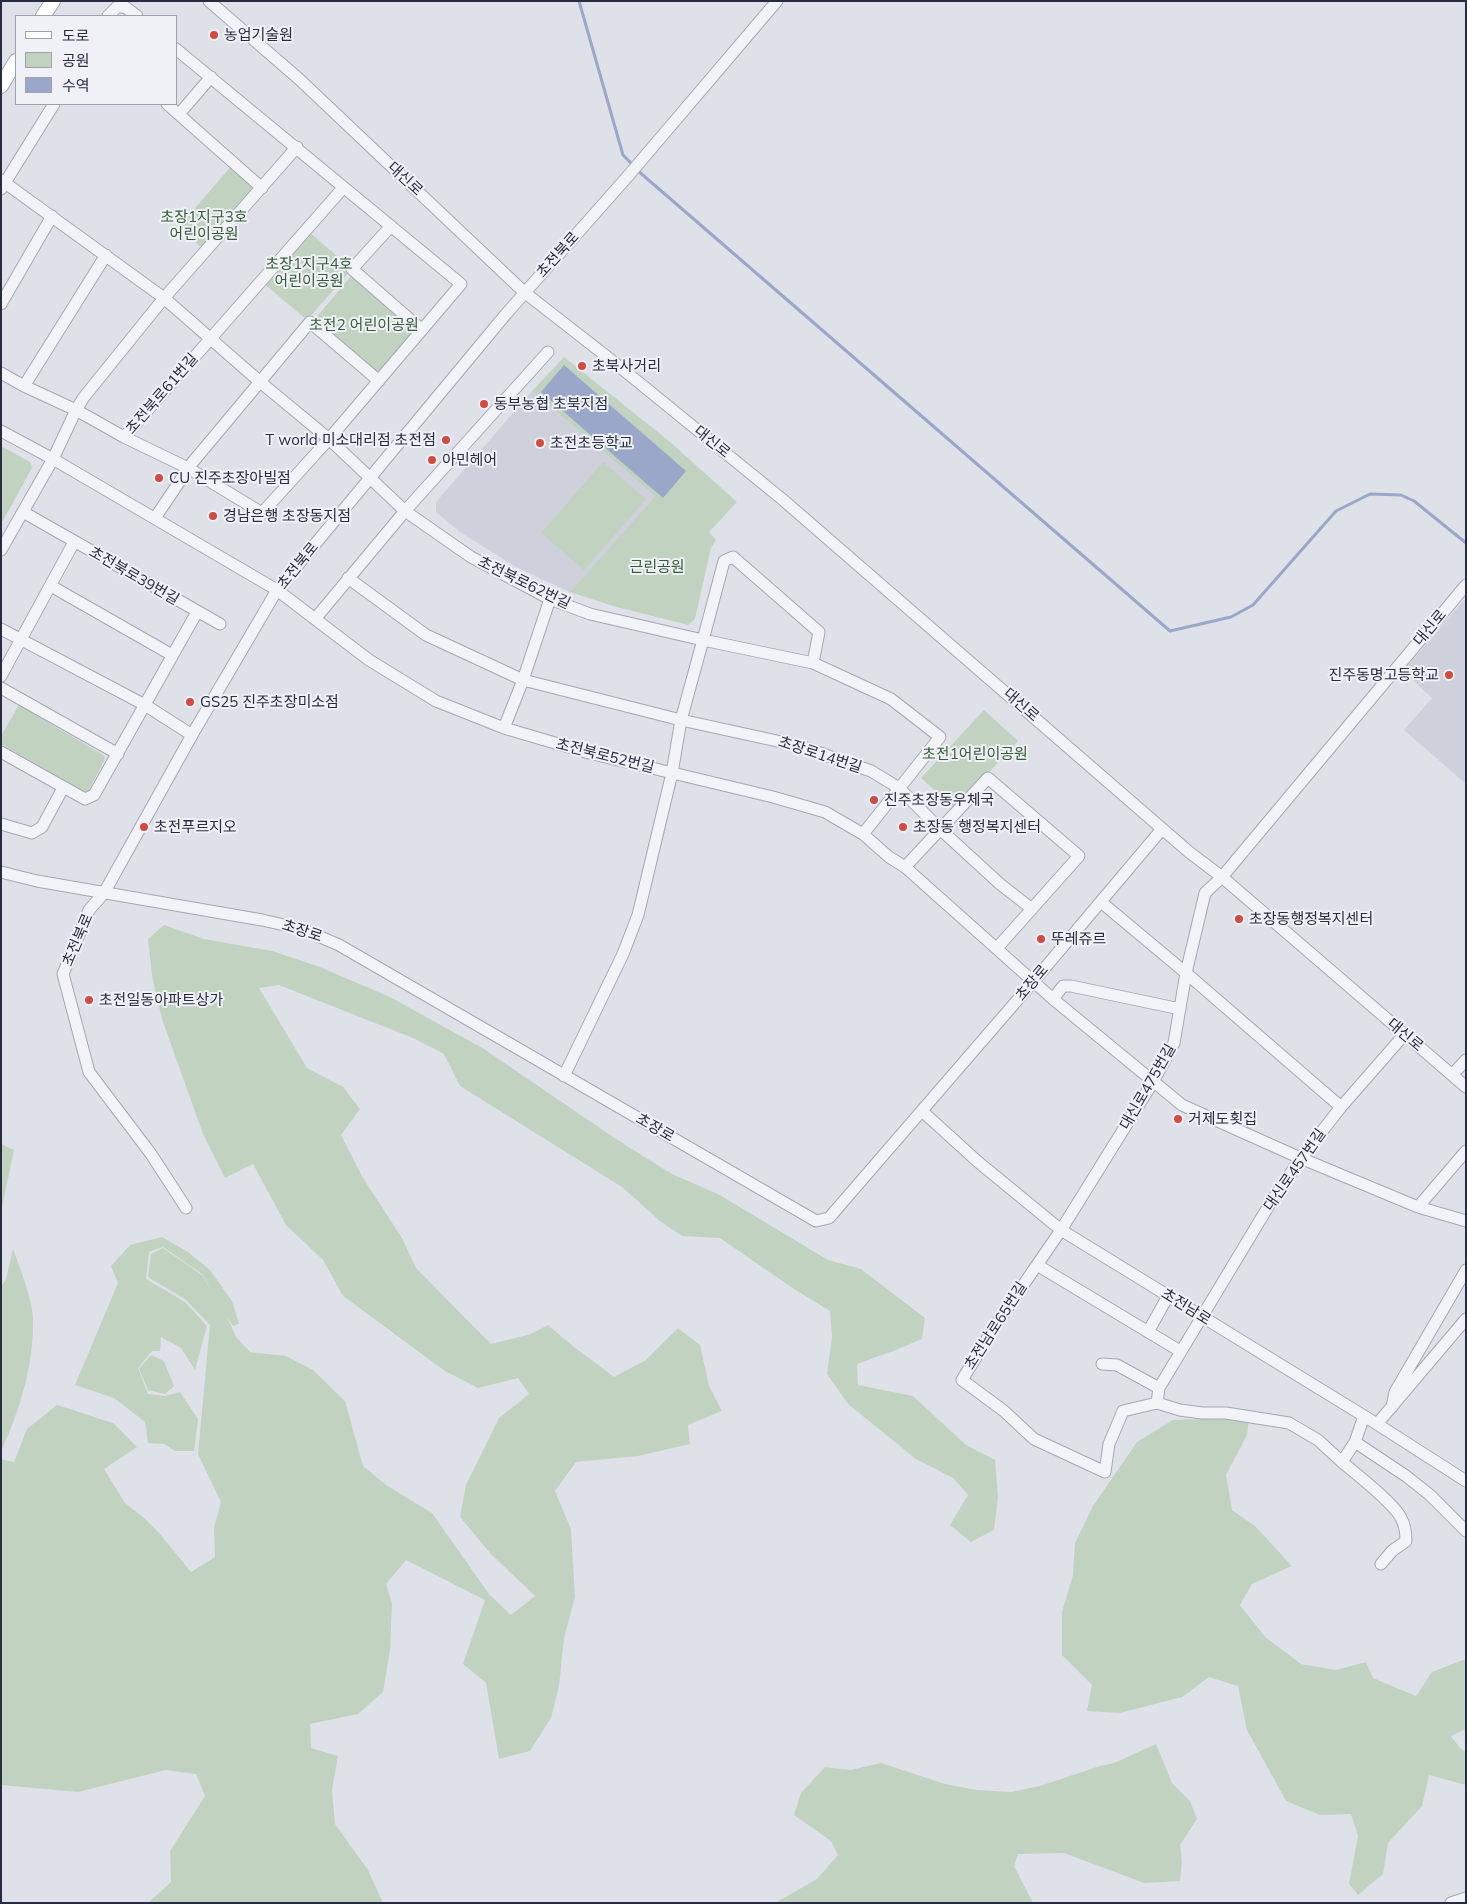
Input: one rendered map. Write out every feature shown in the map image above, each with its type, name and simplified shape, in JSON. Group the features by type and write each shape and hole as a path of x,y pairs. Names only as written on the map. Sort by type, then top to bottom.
{"main road":[{"path":"43,15 52,1"},
{"path":"1,86 15,63"}],"street":[{"path":"42,15 43,1"},
{"name":"대신로","path":"209,1 299,79 524,292 615,363 782,499 1162,829 1222,877 1466,1087"},
{"name":"초전북로","path":"186,1208 151,1154 89,1072 86,1063 64,974 89,910 104,893 192,735 277,590 524,292 635,168 777,1"},
{"path":"109,15 117,7 125,7 136,15"},
{"name":"초전북로61번길","path":"178,51 461,284 379,381 262,512 188,468 124,437 343,188"},
{"path":"180,114 211,77"},
{"name":"초전북로61번길","path":"53,105 3,184 52,216 164,298 210,340 371,477"},
{"path":"168,105 262,188"},
{"path":"1,550 53,459 76,410 164,298 297,147"},
{"path":"1,304 52,216"},
{"path":"391,226 352,270 422,330"},
{"path":"24,386 106,255"},
{"path":"155,518 188,468 310,322 379,381"},
{"path":"316,619 405,511 548,352"},
{"path":"1,373 76,410 124,437"},
{"name":"초전북로52번길","path":"1,431 53,459 277,590 369,660 436,701 504,728 589,754 672,773 681,720 703,640"},
{"name":"초전북로62번길","path":"371,477 405,511 471,557 550,599 590,614 813,664 891,699 940,737 898,788"},
{"path":"23,512 74,542"},
{"name":"초전북로39번길","path":"1,676 74,542 197,612 94,795 85,799 63,788"},
{"path":"703,640 724,561 732,557 819,632 813,664"},
{"path":"348,578 426,635 523,680 681,720"},
{"name":"대신로","path":"1222,877 1466,585"},
{"path":"51,586 172,655"},
{"path":"504,728 523,680 550,599"},
{"path":"197,612 220,624"},
{"path":"1,629 146,705 192,735"},
{"path":"1,688 118,754"},
{"name":"초장로14번길","path":"681,720 800,746 871,771 898,788 940,830"},
{"path":"1,752 63,788 42,827 32,833 1,824"},
{"path":"564,1076 623,954 638,914 672,773 773,797 824,812 863,834 889,857 905,867 1052,999 1182,1105 1418,1207 1466,1221"},
{"path":"905,867 988,778 1079,856 997,948"},
{"path":"863,834 898,788"},
{"name":"초장로","path":"1,872 37,881 262,920 302,929 339,945 816,1221 829,1218 1162,829"},
{"path":"940,830 1032,910"},
{"name":"대신로475번길","path":"1062,1230 1153,1082 1174,1043 1186,973 1205,893 1222,877"},
{"path":"1101,902 1341,1107"},
{"path":"1052,999 1063,986 1071,986 1180,1009"},
{"name":"대신로457번길","path":"1158,1388 1271,1202 1301,1158 1341,1107 1404,1035"},
{"path":"1452,1075 1466,1060"},
{"name":"초전남로","path":"922,1111 978,1161 1062,1230 1466,1481"},
{"path":"1418,1207 1466,1151"},
{"name":"초전남로65번길","path":"1062,1230 995,1326 962,1380 1004,1412 1034,1439 1105,1472 1109,1444 1124,1411 1157,1403"},
{"path":"1037,1265 1180,1352"},
{"path":"1392,1407 1395,1392 1466,1270"},
{"path":"1148,1332 1168,1296"},
{"path":"1377,1424 1466,1319"},
{"path":"1102,1364 1117,1365 1158,1388 1157,1403 1180,1410 1202,1413 1226,1413 1289,1423 1318,1440 1401,1517 1406,1541 1392,1551 1381,1564"},
{"path":"1342,1462 1355,1442 1364,1416"},
{"path":"1355,1442 1406,1476 1430,1495 1466,1531"},
{"path":"1451,1903 1465,1900"}],"shaded area":[{"name":"초전초등학교","path":"532,391 655,496 570,592 516,567 460,532 436,512 436,502"},
{"path":"1466,598 1466,784 1404,730 1432,698 1403,671"}],"green space":[{"name":"초장1지구3호 어린이공원","path":"233,164 260,188 206,251 178,228"},
{"name":"초장1지구4호 어린이공원","path":"307,230 352,269 307,320 262,282"},
{"name":"초전2 어린이공원","path":"352,275 415,331 378,375 314,320"},
{"name":"근린공원","path":"564,357 669,441 737,502 709,532 716,540 711,548 695,619 688,625 613,606 570,592 655,496 532,391"},
{"path":"1,446 30,462 32,468 1,524"},
{"path":"603,462 646,499 584,570 541,533"},
{"path":"19,705 103,755 105,759 89,790 84,792 1,744 1,736"},
{"name":"초전1어린이공원","path":"984,710 1018,741 955,809 921,778"},
{"path":"164,925 204,939 272,951 320,967 390,997 484,1049 616,1139 672,1174 718,1194 828,1260 861,1269 925,1318 922,1339 857,1364 858,1385 913,1396 966,1445 995,1460 998,1498 994,1530 971,1542 950,1525 968,1495 953,1478 916,1459 848,1404 827,1374 832,1337 830,1311 794,1289 720,1238 682,1236 660,1221 622,1187 460,1086 444,1054 413,1038 279,985 259,988 307,1068 343,1087 360,1109 341,1135 363,1178 402,1238 416,1268 491,1344 531,1334 548,1325 614,1377 646,1360 678,1328 700,1345 709,1386 722,1411 688,1425 690,1444 638,1456 576,1462 555,1491 571,1529 575,1597 564,1638 559,1686 551,1718 530,1751 499,1759 486,1683 463,1664 485,1600 406,1560 386,1584 392,1603 390,1651 383,1692 358,1714 310,1724 311,1748 338,1756 332,1790 335,1824 368,1870 383,1903 148,1903 171,1882 170,1851 205,1796 196,1774 166,1770 78,1792 1,1785 1,1459 14,1462 27,1429 57,1405 113,1423 137,1447 104,1469 125,1503 160,1534 191,1572 215,1557 214,1528 221,1502 198,1454 210,1325 185,1299 148,1277 151,1254 163,1248 202,1275 214,1294 202,1274 163,1247 149,1252 146,1279 185,1302 207,1326 195,1370 181,1348 161,1337 160,1351 152,1351 138,1368 148,1394 165,1396 180,1392 198,1419 194,1451 175,1451 164,1444 148,1443 145,1422 114,1398 75,1385 118,1283 111,1266 130,1245 162,1237 188,1252 210,1270 232,1301 239,1324 233,1326 227,1317 236,1337 250,1352 286,1356 313,1370 345,1401 363,1466 386,1485 432,1513 489,1594 511,1615 535,1596 491,1554 460,1517 466,1485 499,1418 529,1394 518,1378 478,1388 445,1371 343,1296 323,1260 286,1225 253,1164 225,1178 203,1134 162,1019 152,976 148,939"},
{"path":"1,1144 14,1150 1,1212"},
{"path":"13,1249 30,1302 33,1336 28,1370 20,1403 1,1451 1,1287 6,1279"},
{"path":"151,1355 164,1361 174,1386 165,1394 148,1390 139,1369"},
{"path":"1173,1420 1249,1420 1247,1435 1226,1475 1232,1510 1255,1526 1292,1566 1252,1584 1240,1605 1265,1637 1301,1664 1336,1670 1366,1662 1373,1678 1416,1696 1432,1672 1463,1660 1466,1661 1466,1729 1451,1736 1460,1748 1466,1752 1466,1785 1429,1775 1422,1806 1388,1843 1383,1874 1358,1895 1349,1884 1358,1836 1351,1814 1320,1815 1286,1801 1247,1730 1238,1686 1209,1677 1182,1697 1120,1713 1087,1711 1092,1685 1062,1655 1062,1612 1073,1575 1075,1543 1093,1506 1137,1442"},
{"path":"1156,1744 1172,1783 1190,1801 1197,1819 1180,1845 1182,1861 1180,1881 1144,1883 1064,1853 1018,1854 1014,1866 1033,1903 775,1903 817,1879 838,1855 831,1841 794,1815 801,1793 825,1767 851,1770 881,1763 945,1784 977,1790 1011,1792 1040,1786 1114,1763"}],"water":[{"path":"564,365 686,471 663,498 541,392"}],"waterway":[{"path":"579,1 623,155 633,165"},
{"path":"637,170 1170,631 1231,617 1253,605 1336,511 1370,494 1401,495 1414,501 1466,543"}],"place":[{"name":"농업기술원","path":"214,35"},
{"name":"초북사거리","path":"582,366"},
{"name":"동부농협 초북지점","path":"484,404"},
{"name":"T world 미소대리점 초전점","path":"446,440"},
{"name":"초전초등학교","path":"540,443"},
{"name":"아민헤어","path":"432,460"},
{"name":"CU 진주초장아빌점","path":"159,478"},
{"name":"경남은행 초장동지점","path":"213,516"},
{"name":"진주동명고등학교","path":"1449,675"},
{"name":"GS25 진주초장미소점","path":"190,702"},
{"name":"진주초장동우체국","path":"874,800"},
{"name":"초전푸르지오","path":"144,827"},
{"name":"초장동 행정복지센터","path":"903,827"},
{"name":"초장동행정복지센터","path":"1239,919"},
{"name":"뚜레쥬르","path":"1041,939"},
{"name":"초전일동아파트상가","path":"89,1000"},
{"name":"거제도횟집","path":"1178,1119"}]}
